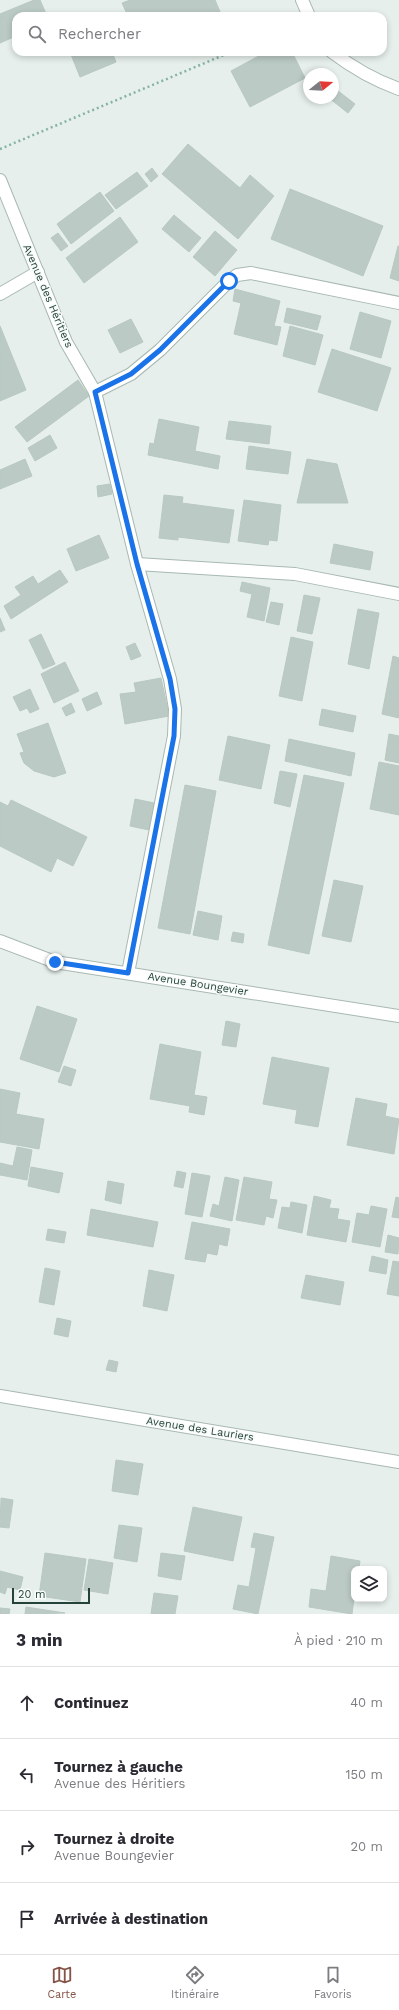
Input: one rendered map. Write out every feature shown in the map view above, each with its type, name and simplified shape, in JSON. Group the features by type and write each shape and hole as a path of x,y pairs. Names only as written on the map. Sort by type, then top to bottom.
{"street":[{"path":"302,0 307,12"},
{"path":"338,56 375,80 399,89"},
{"name":"Avenue des Héritiers","path":"0,180 66,342 95,392 137,564 170,679 175,709 174,736 128,973"},
{"path":"0,294 38,272"},
{"path":"95,392 131,374 160,350 229,281 237,275 251,273 399,303"},
{"path":"137,564 295,574 399,594"},
{"name":"Avenue Boungevier","path":"0,940 55,962 399,1016"},
{"name":"Avenue des Lauriers","path":"0,1396 399,1462"}],"path":[{"path":"0,149 221,56"}],"building":[{"path":"34,0 40,0 45,12 12,12 12,38 0,43 0,14"},
{"path":"130,0 215,0 220,12 126,12 122,3"},
{"path":"72,56 114,56 116,62 80,77"},
{"path":"259,56 294,56 303,74 303,79 250,107 231,71"},
{"path":"339,92 355,104 348,113 337,104 339,104"},
{"path":"188,144 240,188 250,175 274,196 238,239 162,174"},
{"path":"152,168 158,176 151,182 145,174"},
{"path":"137,172 148,186 116,209 105,195"},
{"path":"290,189 383,226 363,276 271,239"},
{"path":"100,192 114,211 71,244 57,224"},
{"path":"174,215 201,238 189,252 162,229"},
{"path":"120,217 138,242 84,283 66,258"},
{"path":"215,231 237,250 215,276 193,257"},
{"path":"58,233 68,246 61,251 51,238"},
{"path":"399,246 399,281 390,278"},
{"path":"235,289 280,301 274,326 281,327 277,345 234,334 241,303 233,301"},
{"path":"287,308 321,316 317,330 284,322"},
{"path":"360,312 391,321 381,358 350,349"},
{"path":"131,319 143,342 120,353 108,330"},
{"path":"0,326 26,390 0,401"},
{"path":"290,326 323,335 315,365 283,356"},
{"path":"332,349 391,368 377,411 318,392"},
{"path":"78,380 89,396 27,442 15,427"},
{"path":"159,419 199,427 195,451 220,456 218,469 148,455 150,443 154,444"},
{"path":"229,421 271,426 269,444 226,439"},
{"path":"50,435 57,448 35,461 28,448"},
{"path":"249,446 291,452 288,474 246,469"},
{"path":"25,459 32,476 0,489 0,470"},
{"path":"307,459 337,464 348,503 297,503"},
{"path":"110,484 112,494 98,497 97,486"},
{"path":"164,495 183,497 182,503 234,510 229,543 178,537 178,540 159,538"},
{"path":"244,500 281,505 277,541 269,540 268,545 238,541"},
{"path":"99,535 109,558 76,571 67,549"},
{"path":"334,544 373,552 370,570 330,563"},
{"path":"60,570 68,582 11,619 4,606 21,595 15,587 33,576 38,584"},
{"path":"242,582 270,588 264,621 247,617 252,594 240,591"},
{"path":"304,595 320,598 312,634 297,631"},
{"path":"271,602 283,604 279,625 266,622"},
{"path":"358,609 379,613 369,669 348,664"},
{"path":"0,618 5,630 0,632"},
{"path":"41,634 55,664 43,669 29,640"},
{"path":"291,637 313,642 302,701 279,696"},
{"path":"135,643 141,656 131,660 126,647"},
{"path":"393,656 399,658 399,718 382,714"},
{"path":"65,662 79,691 54,703 41,674"},
{"path":"161,678 169,716 125,724 120,694 136,692 134,683"},
{"path":"30,689 39,709 30,713 27,708 20,711 13,697"},
{"path":"97,692 102,704 87,711 82,699"},
{"path":"71,703 75,712 66,716 62,708"},
{"path":"322,709 356,716 353,732 319,725"},
{"path":"48,723 66,773 54,777 34,771 24,763 20,753 24,752 17,734"},
{"path":"389,734 399,736 399,763 385,760"},
{"path":"228,736 270,745 261,789 219,780"},
{"path":"289,739 355,753 351,776 285,761"},
{"path":"379,762 399,766 399,815 370,809"},
{"path":"280,771 297,774 290,807 274,803"},
{"path":"304,775 344,783 309,954 268,945"},
{"path":"185,785 216,791 190,934 158,928"},
{"path":"135,799 154,803 149,830 130,826"},
{"path":"11,800 87,837 73,866 57,858 51,872 0,846 0,802 8,806"},
{"path":"334,880 363,886 351,942 322,936"},
{"path":"198,911 222,916 218,940 193,935"},
{"path":"233,932 244,934 243,943 231,941"},
{"path":"37,1006 77,1019 59,1072 20,1059"},
{"path":"226,1021 240,1024 236,1047 222,1045"},
{"path":"160,1044 201,1052 194,1095 207,1097 204,1115 189,1112 190,1106 150,1099"},
{"path":"272,1057 329,1068 318,1127 295,1123 297,1110 263,1104"},
{"path":"64,1066 76,1070 71,1086 58,1082"},
{"path":"0,1089 20,1093 16,1114 44,1119 39,1149 0,1142"},
{"path":"356,1098 387,1104 385,1116 399,1119 394,1154 347,1145"},
{"path":"17,1147 32,1150 27,1180 0,1175 0,1163 13,1166"},
{"path":"31,1167 63,1173 59,1193 28,1186"},
{"path":"177,1171 186,1173 183,1188 174,1186"},
{"path":"192,1173 210,1176 202,1217 185,1214"},
{"path":"225,1177 239,1180 232,1221 210,1216 213,1204 219,1206"},
{"path":"244,1177 272,1182 269,1199 277,1200 273,1218 266,1216 264,1225 236,1220"},
{"path":"108,1181 124,1184 121,1204 105,1200"},
{"path":"314,1196 331,1200 329,1208 339,1209 337,1219 350,1221 346,1242 307,1235"},
{"path":"396,1197 399,1198 399,1218 392,1217"},
{"path":"291,1202 307,1205 302,1233 278,1228 282,1207 290,1208"},
{"path":"371,1206 387,1209 380,1247 352,1242 357,1213 369,1215"},
{"path":"91,1209 158,1222 153,1247 87,1235"},
{"path":"192,1222 230,1229 227,1246 219,1244 217,1255 207,1253 205,1262 185,1259"},
{"path":"48,1229 66,1232 64,1243 46,1240"},
{"path":"388,1235 399,1238 398,1254 385,1252"},
{"path":"372,1256 388,1260 386,1274 369,1271"},
{"path":"393,1261 399,1262 399,1296 387,1294"},
{"path":"45,1268 60,1271 54,1305 39,1302"},
{"path":"149,1270 174,1275 167,1311 143,1306"},
{"path":"306,1275 344,1282 340,1305 301,1298"},
{"path":"57,1318 71,1321 68,1337 54,1334"},
{"path":"109,1360 118,1362 116,1372 106,1370"},
{"path":"116,1460 143,1464 138,1495 112,1491"},
{"path":"1,1498 13,1500 9,1528 0,1527"},
{"path":"193,1507 242,1517 233,1561 184,1551"},
{"path":"119,1525 142,1528 137,1562 114,1558"},
{"path":"254,1533 274,1537 258,1614 233,1609 238,1585 249,1587 256,1548 251,1547"},
{"path":"45,1553 86,1559 80,1602 39,1596"},
{"path":"161,1553 185,1556 181,1580 158,1576"},
{"path":"331,1556 360,1561 359,1566 351,1566 351,1602 354,1602 352,1614 309,1607 311,1589 326,1591"},
{"path":"89,1559 113,1563 108,1594 84,1590"},
{"path":"0,1571 23,1577 20,1590 7,1587 5,1594 0,1592"},
{"path":"154,1593 178,1596 175,1614 151,1614"},
{"path":"26,1607 65,1613 25,1614"},
{"path":"0,1608 10,1609 9,1614 0,1614"}],"route":[{"path":"55,962 128,973 174,736 175,709 170,679 137,564 95,392 131,374 160,350 229,281"}]}
